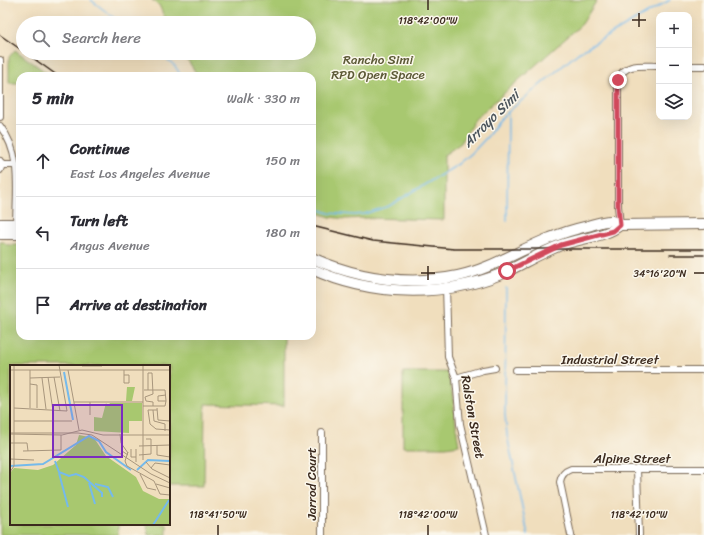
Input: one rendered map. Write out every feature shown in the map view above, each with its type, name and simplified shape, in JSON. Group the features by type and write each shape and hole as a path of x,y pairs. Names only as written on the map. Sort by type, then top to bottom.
{"main road":[{"path":"316,260 348,272 381,279 413,281 445,278 488,267 549,238 575,229 612,221 620,225 704,224"},
{"path":"0,224 16,228"},
{"path":"316,270 350,283 381,289 416,291 446,289 499,274 561,245 613,231 620,225"},
{"path":"0,234 16,230"}],"street":[{"path":"0,60 0,117"},
{"path":"620,225 618,206 618,80 622,72 627,68 656,66"},
{"path":"692,66 704,66"},
{"path":"0,126 9,140 16,165 1,165"},
{"name":"Ralston Street","path":"445,278 446,348 456,378 460,424 486,535"},
{"path":"456,378 495,368"},
{"name":"Industrial Street","path":"516,370 704,370"},
{"name":"Jarrod Court","path":"322,433 322,535"},
{"path":"637,468 639,535"},
{"name":"Alpine Street","path":"571,535 560,482 563,475 571,469 704,469"}],"green space":[{"name":"Rancho Simi RPD Open Space","path":"152,0 597,0 582,24 475,119 461,143 444,155 444,220 366,218 345,219 330,217 316,212 316,72 195,72 188,60 316,60 316,16 164,16 159,5"},
{"path":"15,50 16,60 29,60 45,72 16,72 16,83 9,83 9,57"},
{"path":"0,242 4,242 7,245 16,245 16,340 284,340 284,406 205,404 204,486 170,486 170,365 10,365 10,525 118,525 118,535 0,535"},
{"path":"403,372 447,372 452,390 459,445 446,447 403,447"},
{"path":"147,525 167,525 167,535 148,535"}],"waterway":[{"name":"Arroyo Simi","path":"91,0 112,16"},
{"name":"Arroyo Simi","path":"316,208 329,213 354,215 364,214 389,206 459,164 487,137 502,117 578,53 670,0"},
{"name":"Arroyo Simi","path":"168,60 175,66 179,72"},
{"path":"507,221 508,113"},
{"path":"506,288 505,415 507,435 528,535"}],"railway":[{"path":"0,35 16,46"},
{"path":"36,60 52,72"},
{"path":"316,227 373,241 454,249 704,249"},
{"path":"670,255 704,255"}],"route":[{"path":"507,271 561,245 574,240 613,231 620,225 618,211 618,80"}]}
